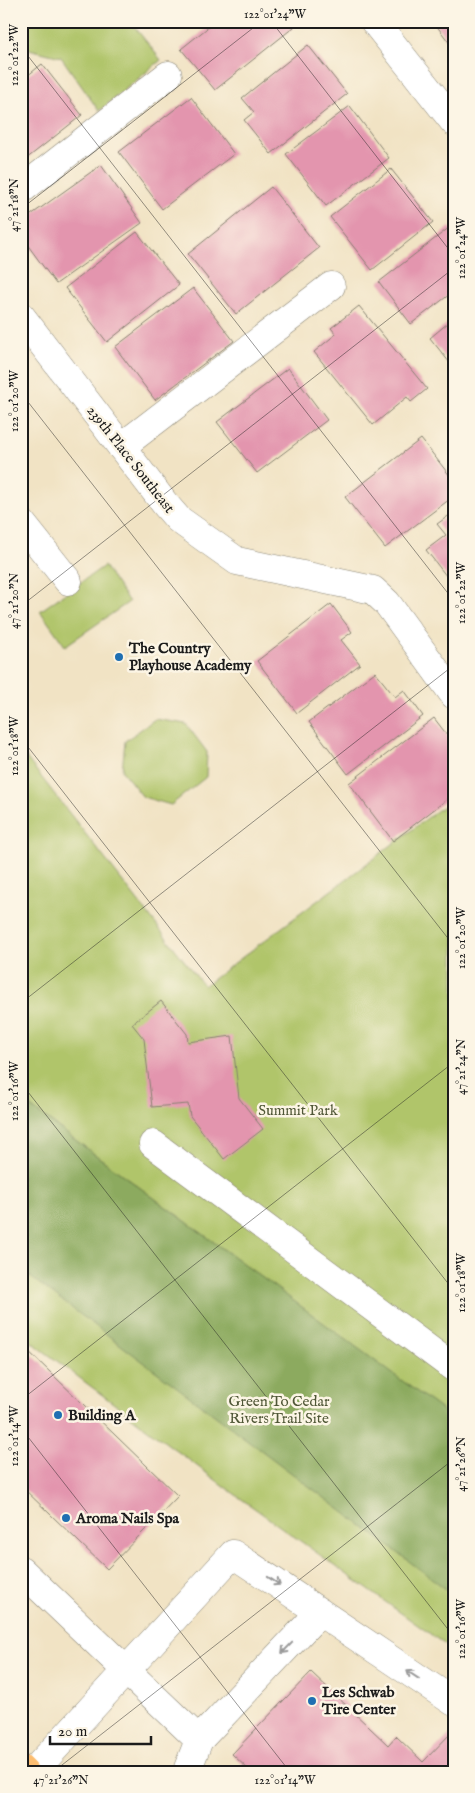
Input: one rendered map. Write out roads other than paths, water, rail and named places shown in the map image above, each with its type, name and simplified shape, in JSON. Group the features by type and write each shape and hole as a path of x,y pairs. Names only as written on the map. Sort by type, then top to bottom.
{"main road":[{"path":"21,1769 24,1772"}],"street":[{"path":"374,21 453,121"},
{"path":"21,190 168,75"},
{"path":"121,447 331,286"},
{"name":"239th Place Southeast","path":"21,316 178,519 237,561 373,590 387,604 454,695"},
{"path":"21,522 68,581"},
{"path":"153,1144 454,1368"},
{"path":"33,1772 233,1554 454,1702"},
{"path":"21,1570 199,1740"},
{"path":"191,1772 188,1768 199,1740 320,1612"}],"place":[{"name":"The Country Playhouse Academy","path":"119,657"},
{"name":"Building A","path":"58,1415"},
{"name":"Aroma Nails Spa","path":"66,1518"},
{"name":"Les Schwab Tire Center","path":"312,1701"}],"park label":[{"name":"Summit Park","path":"298,1110"},
{"name":"Green To Cedar Rivers Trail Site","path":"279,1410"}]}
